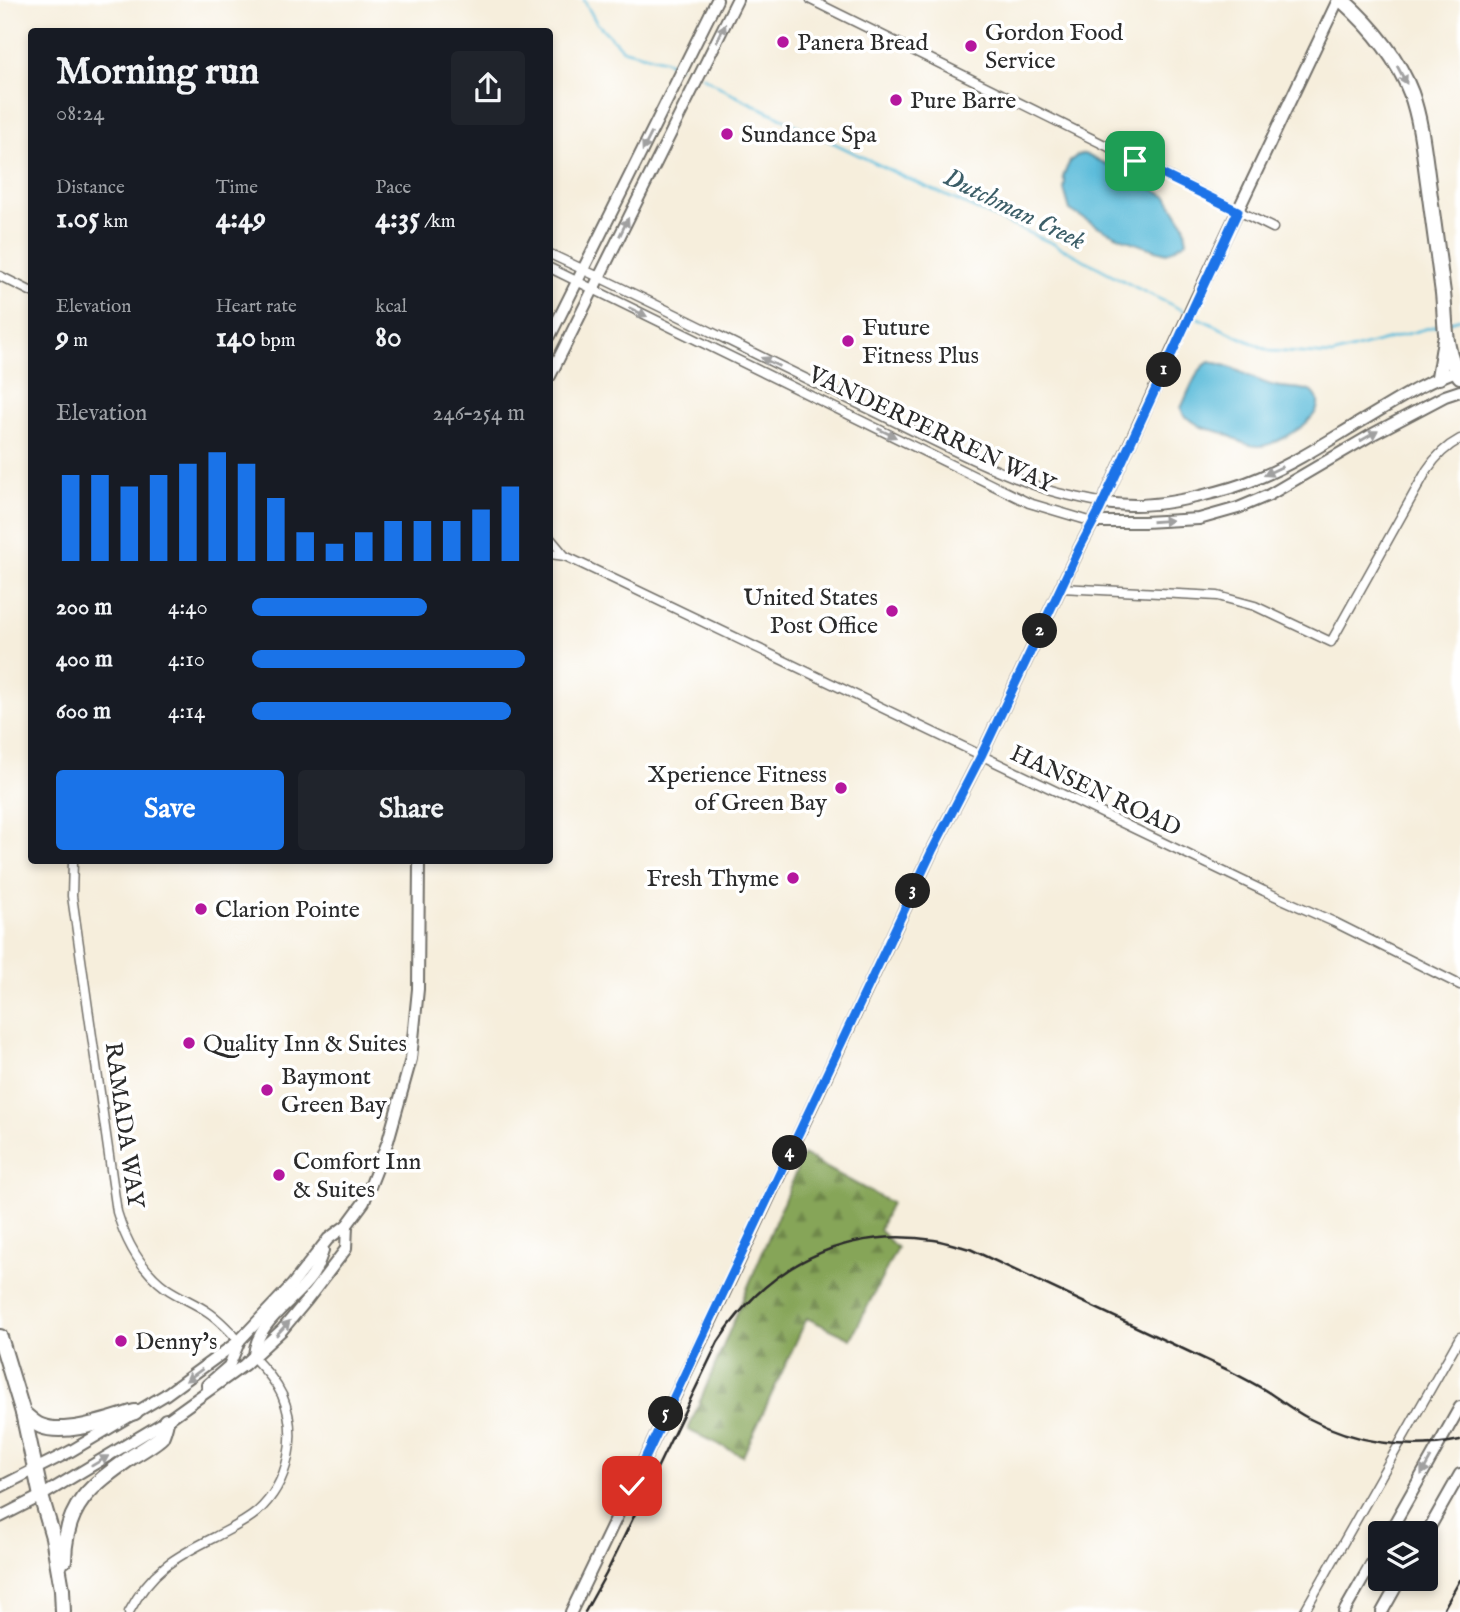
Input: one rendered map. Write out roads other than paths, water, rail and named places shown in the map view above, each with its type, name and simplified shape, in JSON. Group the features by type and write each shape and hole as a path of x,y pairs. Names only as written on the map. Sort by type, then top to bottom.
{"highway":[{"path":"1340,0 1376,34 1390,53 1410,92 1423,145 1443,297 1446,338 1439,377"},
{"path":"1446,338 1459,372"},
{"path":"0,1337 23,1413 53,1537 62,1589"},
{"path":"23,1413 41,1426 57,1429 79,1427 135,1412"},
{"path":"63,1612 66,1536 72,1515 87,1492 161,1436 166,1421"}],"street":[{"path":"553,330 718,0"},
{"path":"553,370 737,0"},
{"path":"811,0 1273,228"},
{"path":"571,1612 932,851 1103,503 1194,303 1340,0"},
{"name":"VANDERPERREN WAY","path":"553,255 1012,476 1053,492 1103,503 1159,503 1212,493 1259,478 1413,390 1439,377 1459,372"},
{"name":"VANDERPERREN WAY","path":"553,270 1029,503 1093,522 1199,519 1238,508 1269,495 1373,434 1460,391"},
{"path":"0,276 28,290"},
{"path":"1060,588 1218,596 1255,606 1331,642 1427,470 1443,448 1460,439"},
{"name":"HANSEN ROAD","path":"553,542 565,556"},
{"name":"HANSEN ROAD","path":"553,554 565,556 1334,922 1460,985"},
{"name":"RAMADA WAY","path":"73,864 72,896 117,1212 122,1228 138,1260 152,1275 166,1287 214,1316 239,1341"},
{"path":"0,1487 71,1451 165,1395 239,1341 292,1285 328,1239 347,1225 364,1202 388,1141 411,1059 418,989 419,864"},
{"path":"0,1517 41,1496 166,1421 253,1357 282,1330 345,1249 347,1225"},
{"path":"130,1612 146,1585 169,1562 246,1521 277,1488 288,1459 291,1440 289,1417 273,1378 253,1357 254,1348 266,1325 313,1275 328,1239"},
{"path":"1304,1612 1460,1337"},
{"path":"166,1421 183,1402 229,1366 239,1341"},
{"path":"1396,1521 1460,1407"},
{"path":"1433,1521 1460,1474"},
{"path":"1344,1612 1368,1570"},
{"path":"1382,1612 1394,1591"}],"water":[{"path":"1084,154 1118,169 1167,197 1184,224 1187,241 1167,253 1117,236 1070,210 1063,177 1073,159"},
{"path":"1210,362 1227,366 1267,384 1313,393 1318,404 1315,413 1287,436 1258,446 1202,427 1184,416 1181,408 1197,375"}],"waterway":[{"name":"Dutchman Creek","path":"584,0 596,22 622,49 664,60 679,67"},
{"name":"Dutchman Creek","path":"702,76 732,94 902,176 1054,244 1186,312"},
{"name":"Dutchman Creek","path":"1192,315 1270,351 1332,355 1439,325"},
{"name":"Dutchman Creek","path":"1449,322 1460,319"}],"railway":[{"path":"585,1612 718,1342 737,1316 759,1292 783,1273 838,1246 869,1239 901,1237 934,1240 970,1249 1228,1370 1308,1418 1344,1434 1401,1444 1421,1445 1460,1440"},
{"path":"1442,1612 1460,1580"}],"place":[{"name":"Panera Bread","path":"783,42"},
{"name":"Gordon Food Service","path":"971,46"},
{"name":"Pure Barre","path":"896,100"},
{"name":"Sundance Spa","path":"727,134"},
{"name":"Future Fitness Plus","path":"848,341"},
{"name":"United States Post Office","path":"892,611"},
{"name":"Xperience Fitness of Green Bay","path":"841,788"},
{"name":"Fresh Thyme","path":"793,878"},
{"name":"Clarion Pointe","path":"201,909"},
{"name":"Quality Inn & Suites","path":"189,1043"},
{"name":"Baymont Green Bay","path":"267,1090"},
{"name":"Comfort Inn & Suites","path":"279,1175"},
{"name":"Denny's","path":"121,1341"}]}
